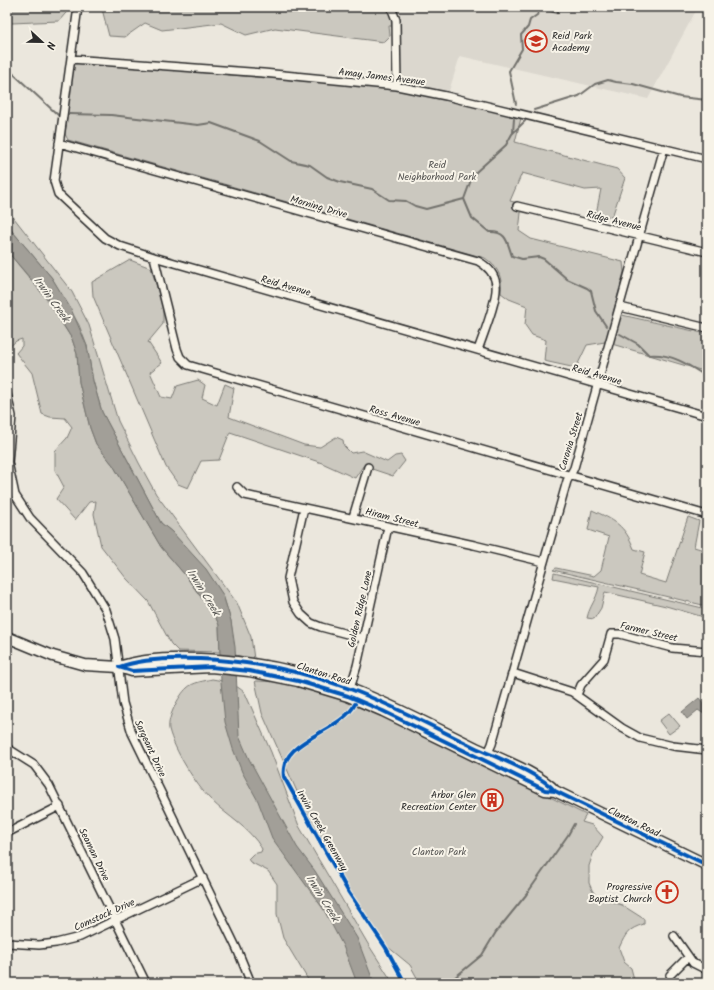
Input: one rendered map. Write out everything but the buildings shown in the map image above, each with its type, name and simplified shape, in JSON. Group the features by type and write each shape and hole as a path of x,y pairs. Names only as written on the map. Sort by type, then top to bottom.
{"main road":[{"name":"Clanton Road","path":"7,637 84,665 119,667 132,671 210,663 292,671 381,702 486,757 547,783 555,791 707,864"}],"street":[{"name":"Reid Avenue","path":"78,7 54,181 58,194 112,243 154,257 707,416"},
{"path":"391,7 396,20 397,86"},
{"name":"Amay James Avenue","path":"71,59 263,73 397,86 454,98 707,159"},
{"name":"Morning Drive","path":"59,143 478,261 487,267 493,275 497,287 478,350"},
{"name":"Caronia Street","path":"486,757 492,744 544,562 570,476 574,468 596,384 620,307 664,148"},
{"name":"Ridge Avenue","path":"517,206 707,252"},
{"name":"Ross Avenue","path":"154,257 177,349 180,357 188,365 707,515"},
{"path":"620,307 707,328"},
{"name":"Sargeant Drive","path":"7,394 12,416 8,462 15,495 30,518 73,560 96,593 111,623 115,639 123,703 132,733 237,949 251,983"},
{"path":"353,517 368,467"},
{"name":"Hiram Street","path":"237,487 245,494 474,544 544,562"},
{"path":"304,508 288,578 293,602 301,614 316,625 362,638"},
{"name":"Golden Ridge Lane","path":"349,692 388,526"},
{"name":"Farmer Street","path":"577,695 581,685 604,659 610,634 620,634 672,648 707,651"},
{"path":"513,673 577,695 625,730 640,738 673,746 707,750"},
{"name":"Seaman Drive","path":"7,748 34,765 49,785 117,921 146,983"},
{"path":"7,833 60,806"},
{"name":"Comstock Drive","path":"7,943 39,945 56,943 80,937 117,921 203,878"},
{"path":"674,936 693,963 707,970"},
{"path":"670,975 688,957"}],"shaded area":[{"name":"Reid Park Academy","path":"389,7 698,7 648,99 460,56 449,91 391,81 392,26"}],"green space":[{"path":"7,7 71,7 59,21 12,23 7,19"},
{"path":"88,7 389,7 392,26 389,26 390,36 384,42 275,28 246,35 221,23 162,30 145,23 125,37 109,36 102,9"},
{"name":"Reid Neighborhood Park","path":"74,62 389,88 446,99 521,118 515,142 617,169 625,178 612,217 596,214 601,189 585,190 522,173 510,201 518,203 516,210 521,213 519,231 531,239 623,262 624,272 613,313 707,334 707,372 605,342 587,345 576,368 544,361 546,340 532,335 525,325 527,306 509,299 501,293 499,273 485,258 68,140 65,134"},
{"path":"7,209 72,292 89,325 118,421 156,494 237,603 251,637 254,659 235,655 231,621 223,595 172,532 161,523 102,412 93,381 87,346 79,325 52,278 7,225"},
{"path":"7,251 45,297 72,339 77,354 79,382 90,428 96,444 113,465 161,547 185,575 216,618 219,625 220,652 178,651 171,644 148,601 126,578 101,546 94,514 96,501 89,502 75,520 56,499 64,487 55,470 55,451 67,438 72,427 65,418 50,417 42,414 32,373 16,353 22,346 22,339 16,341 7,349"},
{"path":"130,260 151,268 163,306 163,324 148,342 162,363 150,372 161,397 172,399 177,386 198,380 205,385 202,398 217,405 225,384 234,388 229,417 304,445 320,447 336,437 343,440 344,446 351,453 362,451 387,462 395,456 401,455 405,461 393,476 363,466 355,478 322,463 230,432 219,460 201,461 188,488 178,484 166,467 93,296 92,282"},
{"path":"592,510 613,520 627,534 634,549 645,552 639,575 666,583 688,517 699,521 694,547 707,551 707,606 553,570 556,568 594,576 601,570 609,537 588,530"},
{"path":"554,573 707,609 707,618 666,606 605,592 601,608 594,619 587,618 599,587 553,578"},
{"path":"212,679 230,683 245,693 271,752 299,826 368,944 393,983 310,983 283,938 277,914 277,884 268,871 250,862 248,859 253,854 261,852 262,849 245,828 205,794 186,767 169,729 172,713 177,701 184,691 192,684"},
{"name":"Clanton Park","path":"255,681 288,682 352,702 502,773 586,815 582,822 592,825 603,837 593,854 589,866 589,883 592,890 597,897 622,905 644,919 644,924 628,932 619,948 624,962 631,968 635,983 420,983 410,965 382,942 319,841 262,713"},
{"path":"669,713 680,726 669,734 659,721"}],"water":[{"name":"Irwin Creek","path":"7,225 52,278 71,309 87,346 93,381 102,412 161,523 172,532 206,569 223,595 231,621 235,647 239,736 249,759 297,847 315,871 357,938 374,983 357,983 343,946 324,910 272,838 258,801 242,772 225,722 221,682 219,625 216,618 185,575 161,547 113,465 96,444 90,428 79,382 77,354 72,339 46,297 7,251"},
{"path":"699,698 707,708 707,711 704,714 698,710 687,719 682,712"}],"waterway":[{"path":"516,104 509,71 522,49 521,35 528,27 530,20 537,15 541,8 557,13 560,7"},
{"path":"7,68 58,115"},
{"path":"534,110 579,96 595,84 608,80 633,84 680,97 707,100"},
{"path":"69,114 111,115 198,125 211,123 260,141 291,161 310,165 327,177 340,182 372,189 389,200 406,201 415,206 426,209 464,199"},
{"path":"513,132 514,119"},
{"path":"525,121 512,134 506,145 476,172 471,180 464,199 472,218 489,232 495,232 503,235 512,256 522,259 539,257 544,259 567,279 591,291 596,311 606,326"},
{"path":"620,334 638,344 649,355 673,358 687,364 707,377"},
{"path":"448,983 482,955 496,932 526,895 574,824"}],"cycle path":[{"path":"119,667 159,659 219,660 295,672 350,689 413,716 474,747 517,766 539,778 555,791 707,865"},
{"path":"119,667 132,671 211,667 249,671 298,681 348,696 383,711 545,790 555,791"},
{"name":"Irwin Creek Greenway","path":"355,704 348,714 300,745 291,754 285,764 284,777 349,893 386,948 405,983"}],"place":[{"name":"Reid Park Academy","path":"536,41"},
{"name":"Arbor Glen Recreation Center","path":"492,800"},
{"name":"Progressive Baptist Church","path":"667,892"}]}
